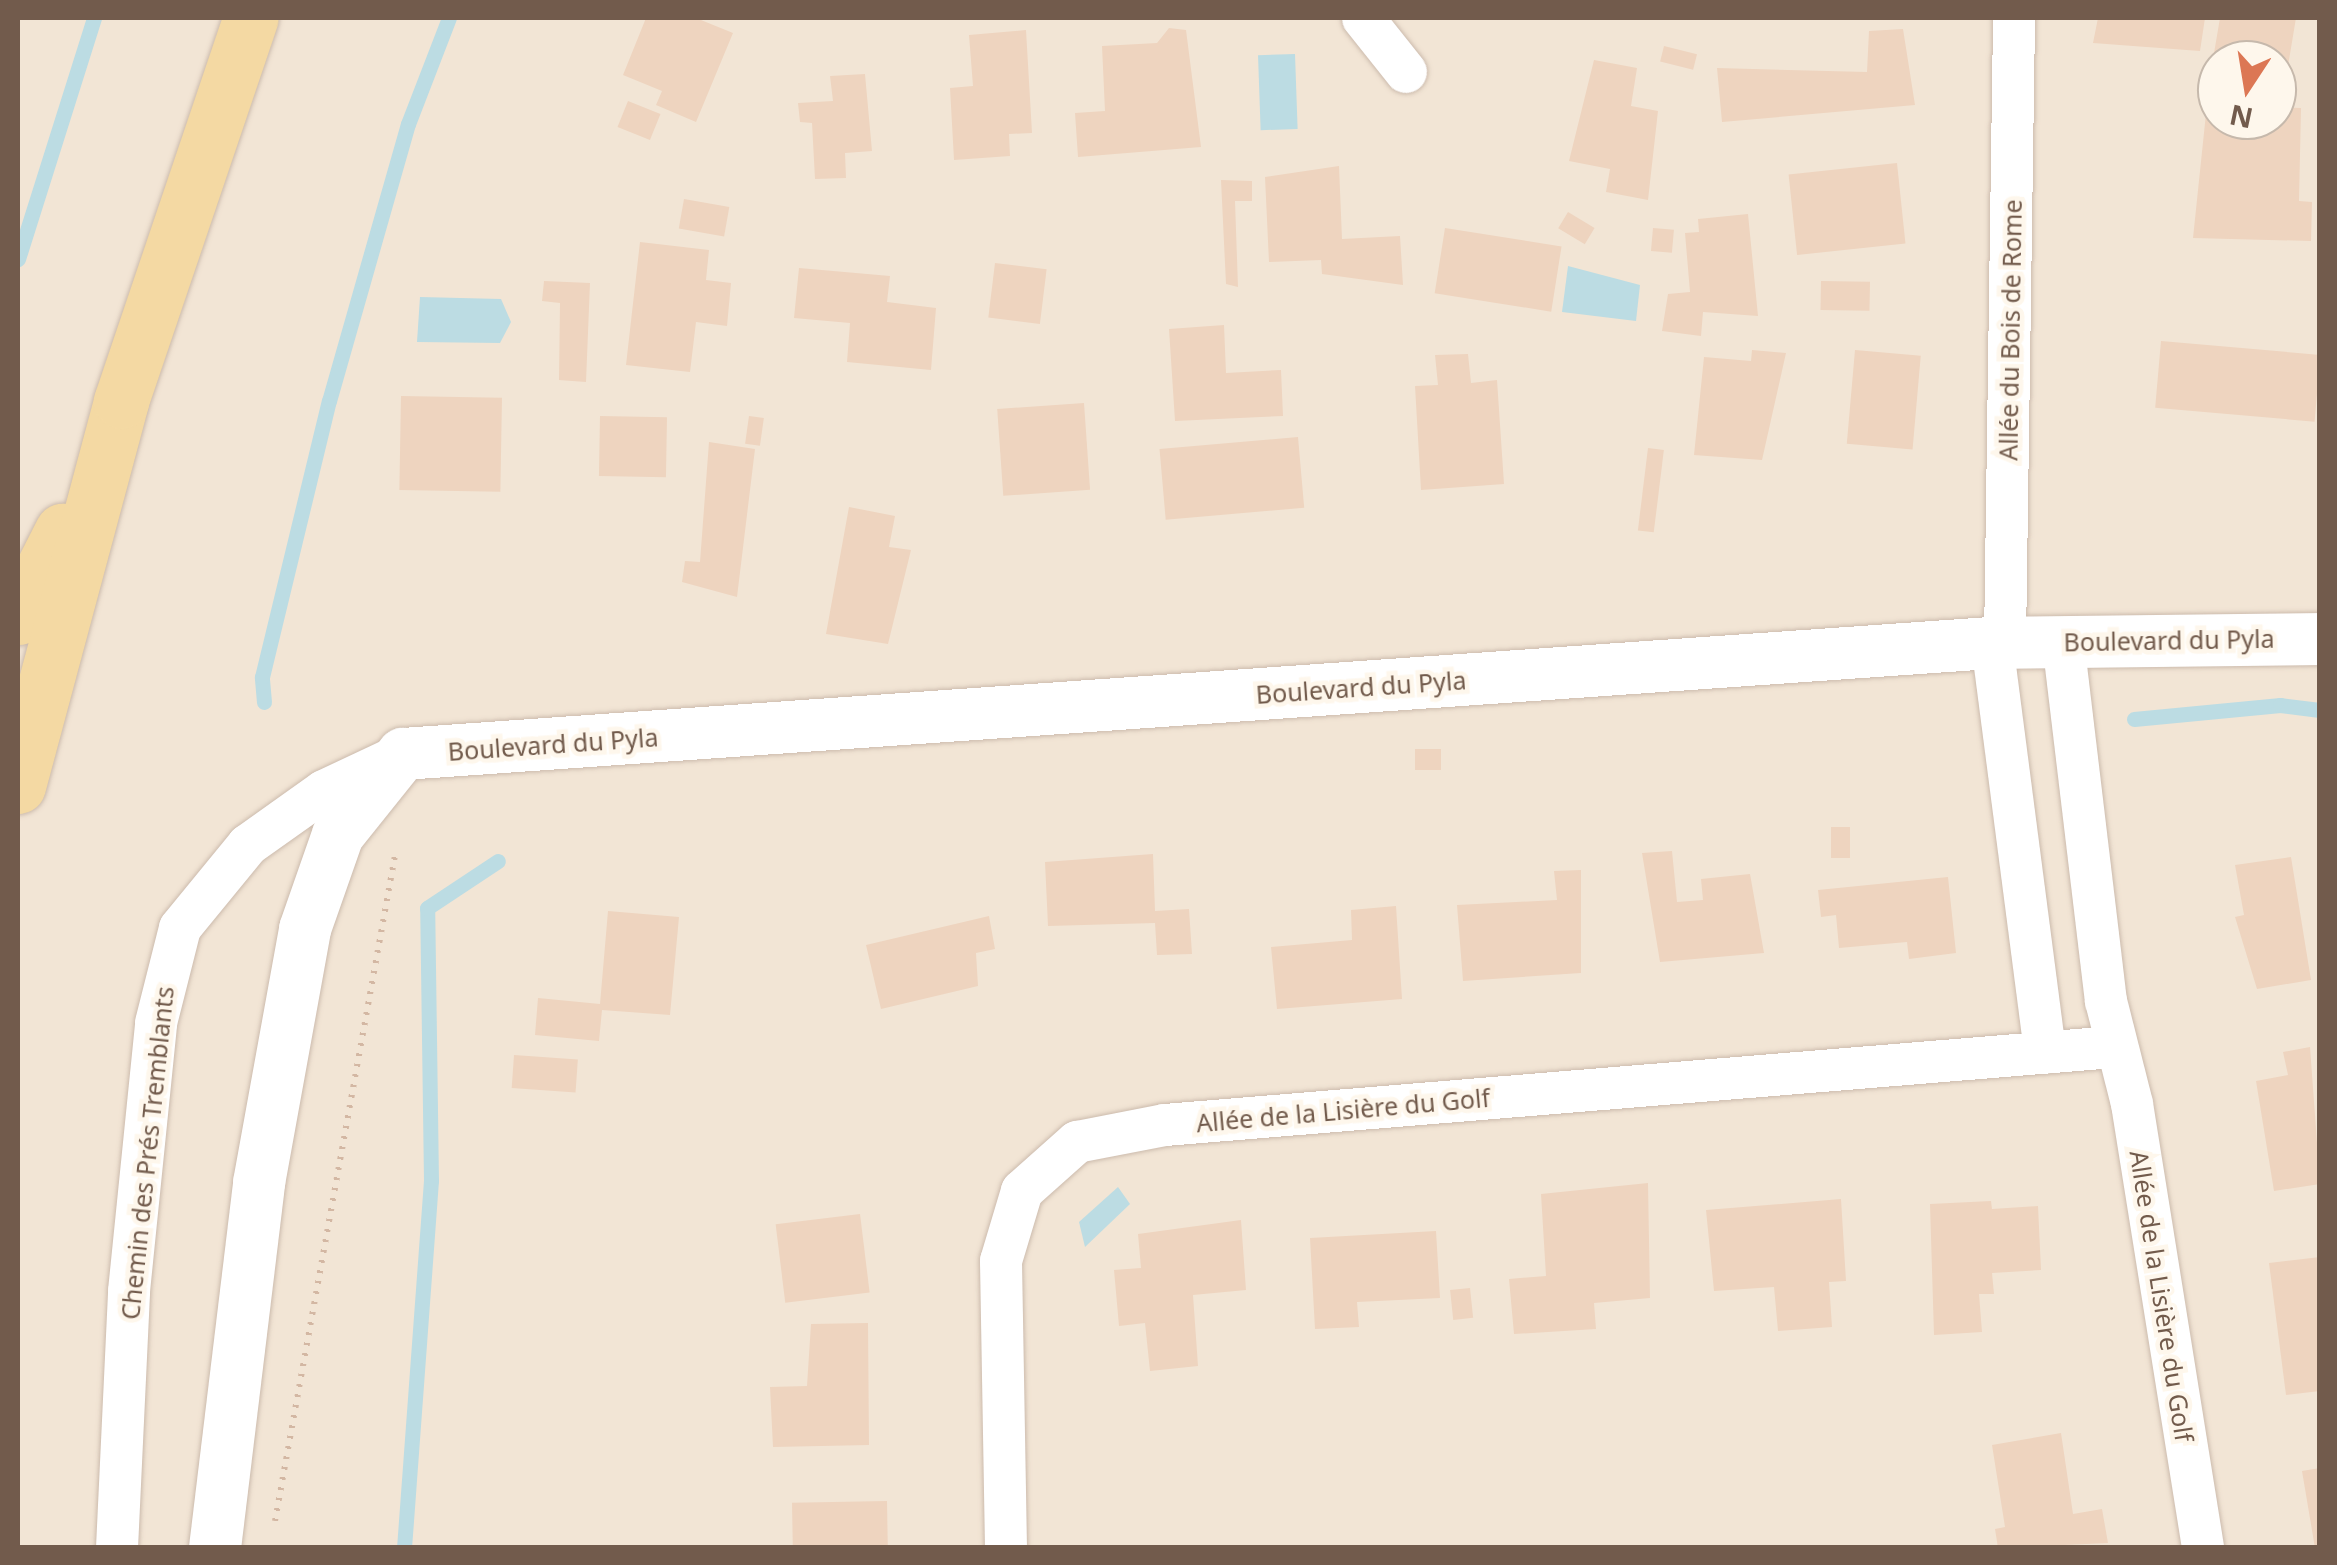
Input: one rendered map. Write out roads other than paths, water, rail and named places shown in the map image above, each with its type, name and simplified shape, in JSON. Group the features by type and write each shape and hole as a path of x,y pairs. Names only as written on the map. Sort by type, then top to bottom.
{"main road":[{"path":"18,786 113,431 251,18"},
{"path":"18,617 113,431"}],"street":[{"path":"1363,18 1406,72"},
{"name":"Allée du Bois de Rome","path":"1999,642 2014,18"},
{"name":"Boulevard du Pyla","path":"403,754 1999,642 2320,638"},
{"name":"Allée de la Lisière du Golf","path":"2063,641 2114,1046 2132,1104 2203,1548"},
{"path":"1999,642 2045,1054"},
{"path":"215,1548 259,1183 305,929 338,835 403,754"},
{"name":"Chemin des Prés Tremblants","path":"117,1548 133,1253 156,1023 180,928 248,845 324,791 403,754"},
{"name":"Allée de la Lisière du Golf","path":"1006,1548 1001,1261 1022,1190 1077,1142 1165,1125 2114,1046"}],"water":[{"path":"1295,54 1298,129 1261,130 1258,55"},
{"path":"1568,266 1640,285 1636,321 1562,312"},
{"path":"420,297 501,299 511,322 500,343 417,342"},
{"path":"1118,1187 1130,1204 1085,1247 1079,1222"}],"waterway":[{"path":"18,259 94,18"},
{"path":"264,702 262,677 329,401 408,124 449,18"},
{"path":"2134,719 2280,705 2320,710"},
{"path":"404,1548 431,1181 427,908 498,861"}]}
